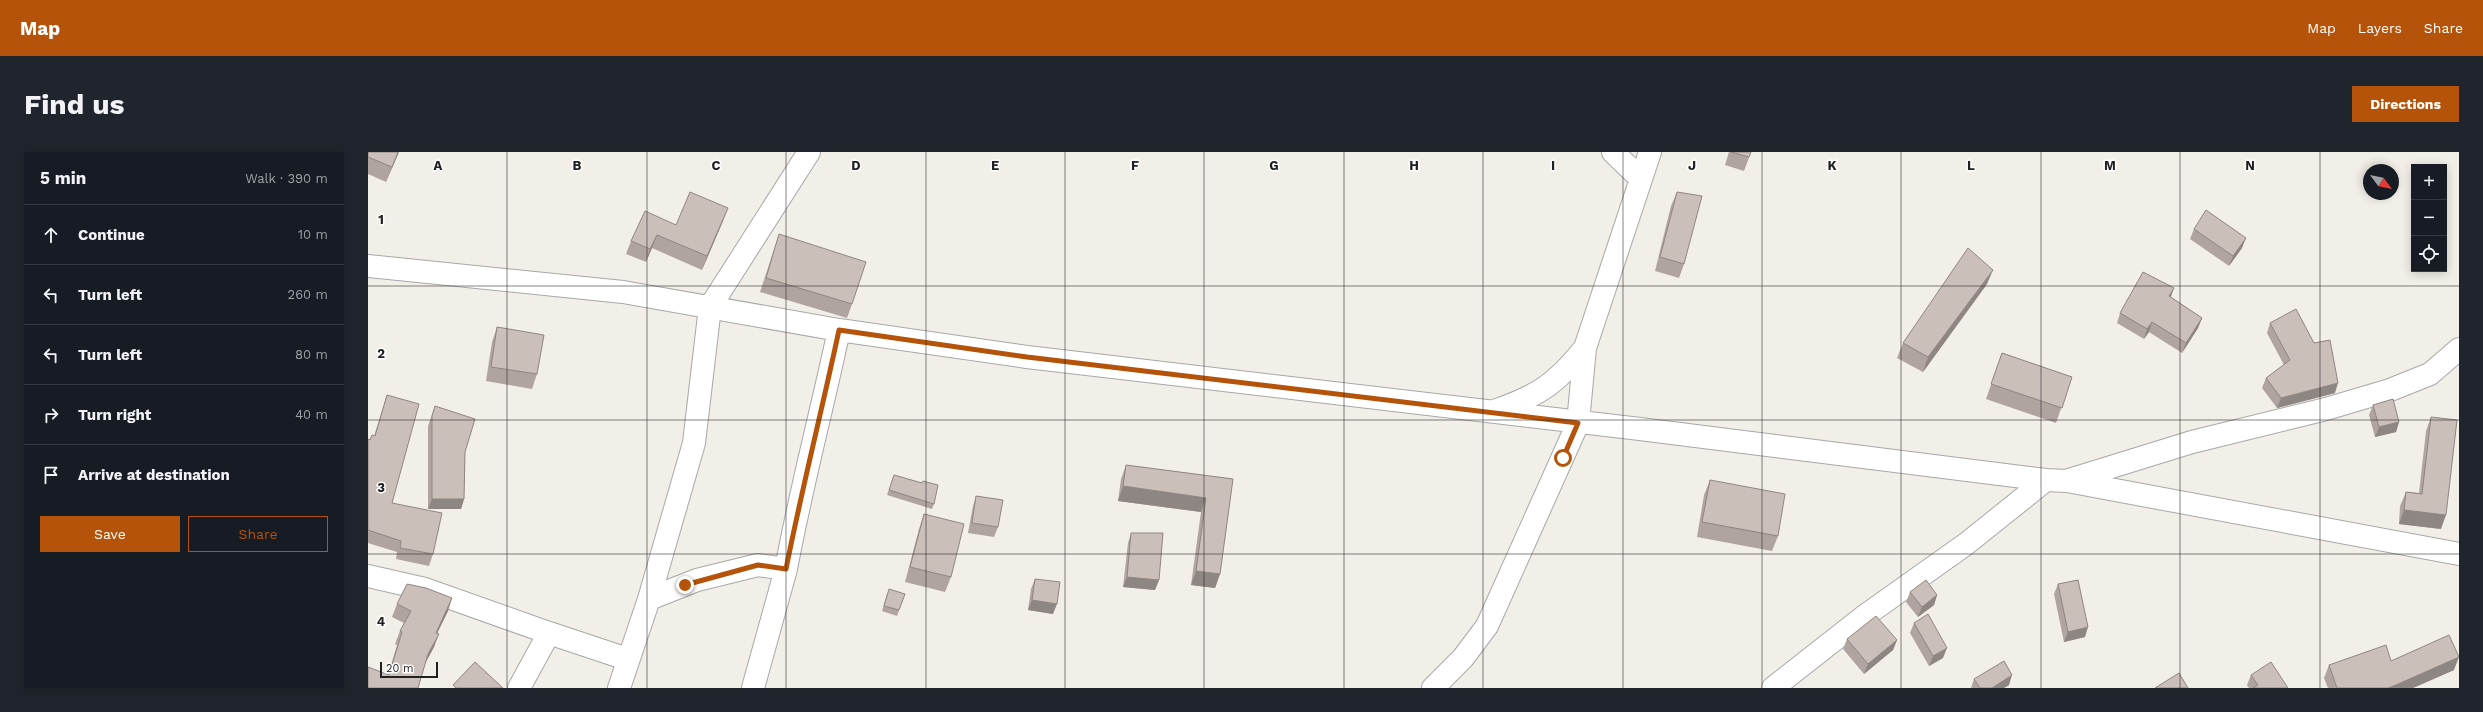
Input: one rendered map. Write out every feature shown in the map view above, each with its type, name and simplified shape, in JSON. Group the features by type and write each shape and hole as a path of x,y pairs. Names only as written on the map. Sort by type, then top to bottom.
{"street":[{"path":"619,688 627,659 649,599 694,443 710,307 809,152"},
{"path":"1613,152 1640,178"},
{"path":"1433,688 1463,658 1487,626 1578,423 1585,348 1640,178 1650,152"},
{"path":"368,266 623,292 839,330 1027,357 2046,480 2067,481 2459,554"},
{"path":"753,688 786,569 801,491 822,413 839,330"},
{"path":"1490,412 1522,401 1541,391 1565,373 1585,348"},
{"path":"2067,481 2192,442 2326,409 2390,390 2430,374 2459,349"},
{"path":"1773,688 1866,615 1966,544 2046,480"},
{"path":"649,599 697,580 758,565 786,569"},
{"path":"368,576 425,589 627,659"},
{"path":"519,688 549,633"}],"building":[{"path":"368,152 398,152 392,167 368,157"},
{"path":"1731,152 1751,152 1749,157"},
{"path":"690,192 728,208 707,256 657,235 650,249 631,241 645,211 676,225"},
{"path":"1677,192 1702,196 1684,264 1660,257"},
{"path":"2206,210 2246,238 2233,256 2194,229"},
{"path":"779,234 866,262 852,304 766,278"},
{"path":"1968,248 1993,270 1928,357 1903,343"},
{"path":"2143,272 2174,288 2169,296 2202,318 2186,343 2152,322 2147,329 2120,313"},
{"path":"2296,309 2314,343 2330,340 2338,383 2281,398 2266,378 2290,360 2270,323"},
{"path":"497,327 544,335 537,374 491,367"},
{"path":"2002,353 2072,377 2062,408 1991,384"},
{"path":"387,395 419,404 392,503 442,513 433,554 400,548 401,541 368,530 368,439 370,440 372,435 375,436"},
{"path":"2393,399 2399,422 2379,427 2373,405"},
{"path":"435,406 475,419 465,452 464,499 432,499 432,416"},
{"path":"2431,417 2457,420 2446,515 2404,510 2406,492 2422,494"},
{"path":"1126,465 1233,479 1220,574 1196,571 1206,498 1123,486"},
{"path":"894,475 922,483 923,481 938,485 934,504 889,490"},
{"path":"1710,480 1785,494 1778,536 1702,522"},
{"path":"976,496 1003,500 998,527 972,523"},
{"path":"924,514 964,524 951,577 910,567"},
{"path":"1131,533 1163,533 1159,580 1127,577"},
{"path":"1035,579 1060,582 1057,604 1032,600"},
{"path":"1926,580 1937,595 1922,607 1910,592"},
{"path":"2078,580 2088,627 2068,632 2058,584"},
{"path":"407,584 426,588 452,598 436,633 439,634 428,654 418,688 368,688 368,667 389,675 402,632 400,631 411,611 397,604"},
{"path":"889,589 905,594 899,610 884,606"},
{"path":"1928,614 1947,648 1933,656 1914,623"},
{"path":"1876,616 1897,640 1868,664 1847,639"},
{"path":"2449,635 2459,657 2388,688 2337,688 2329,665 2386,645 2391,661"},
{"path":"2004,661 2012,675 1992,688 1980,688 1974,679"},
{"path":"475,662 503,688 456,688 453,685"},
{"path":"2271,662 2288,688 2253,688 2258,685 2251,675"},
{"path":"2179,673 2188,688 2155,688"}],"route":[{"path":"685,585 697,580 758,565 786,569 801,491 822,413 839,330 1027,357 1578,423 1563,458"}]}
